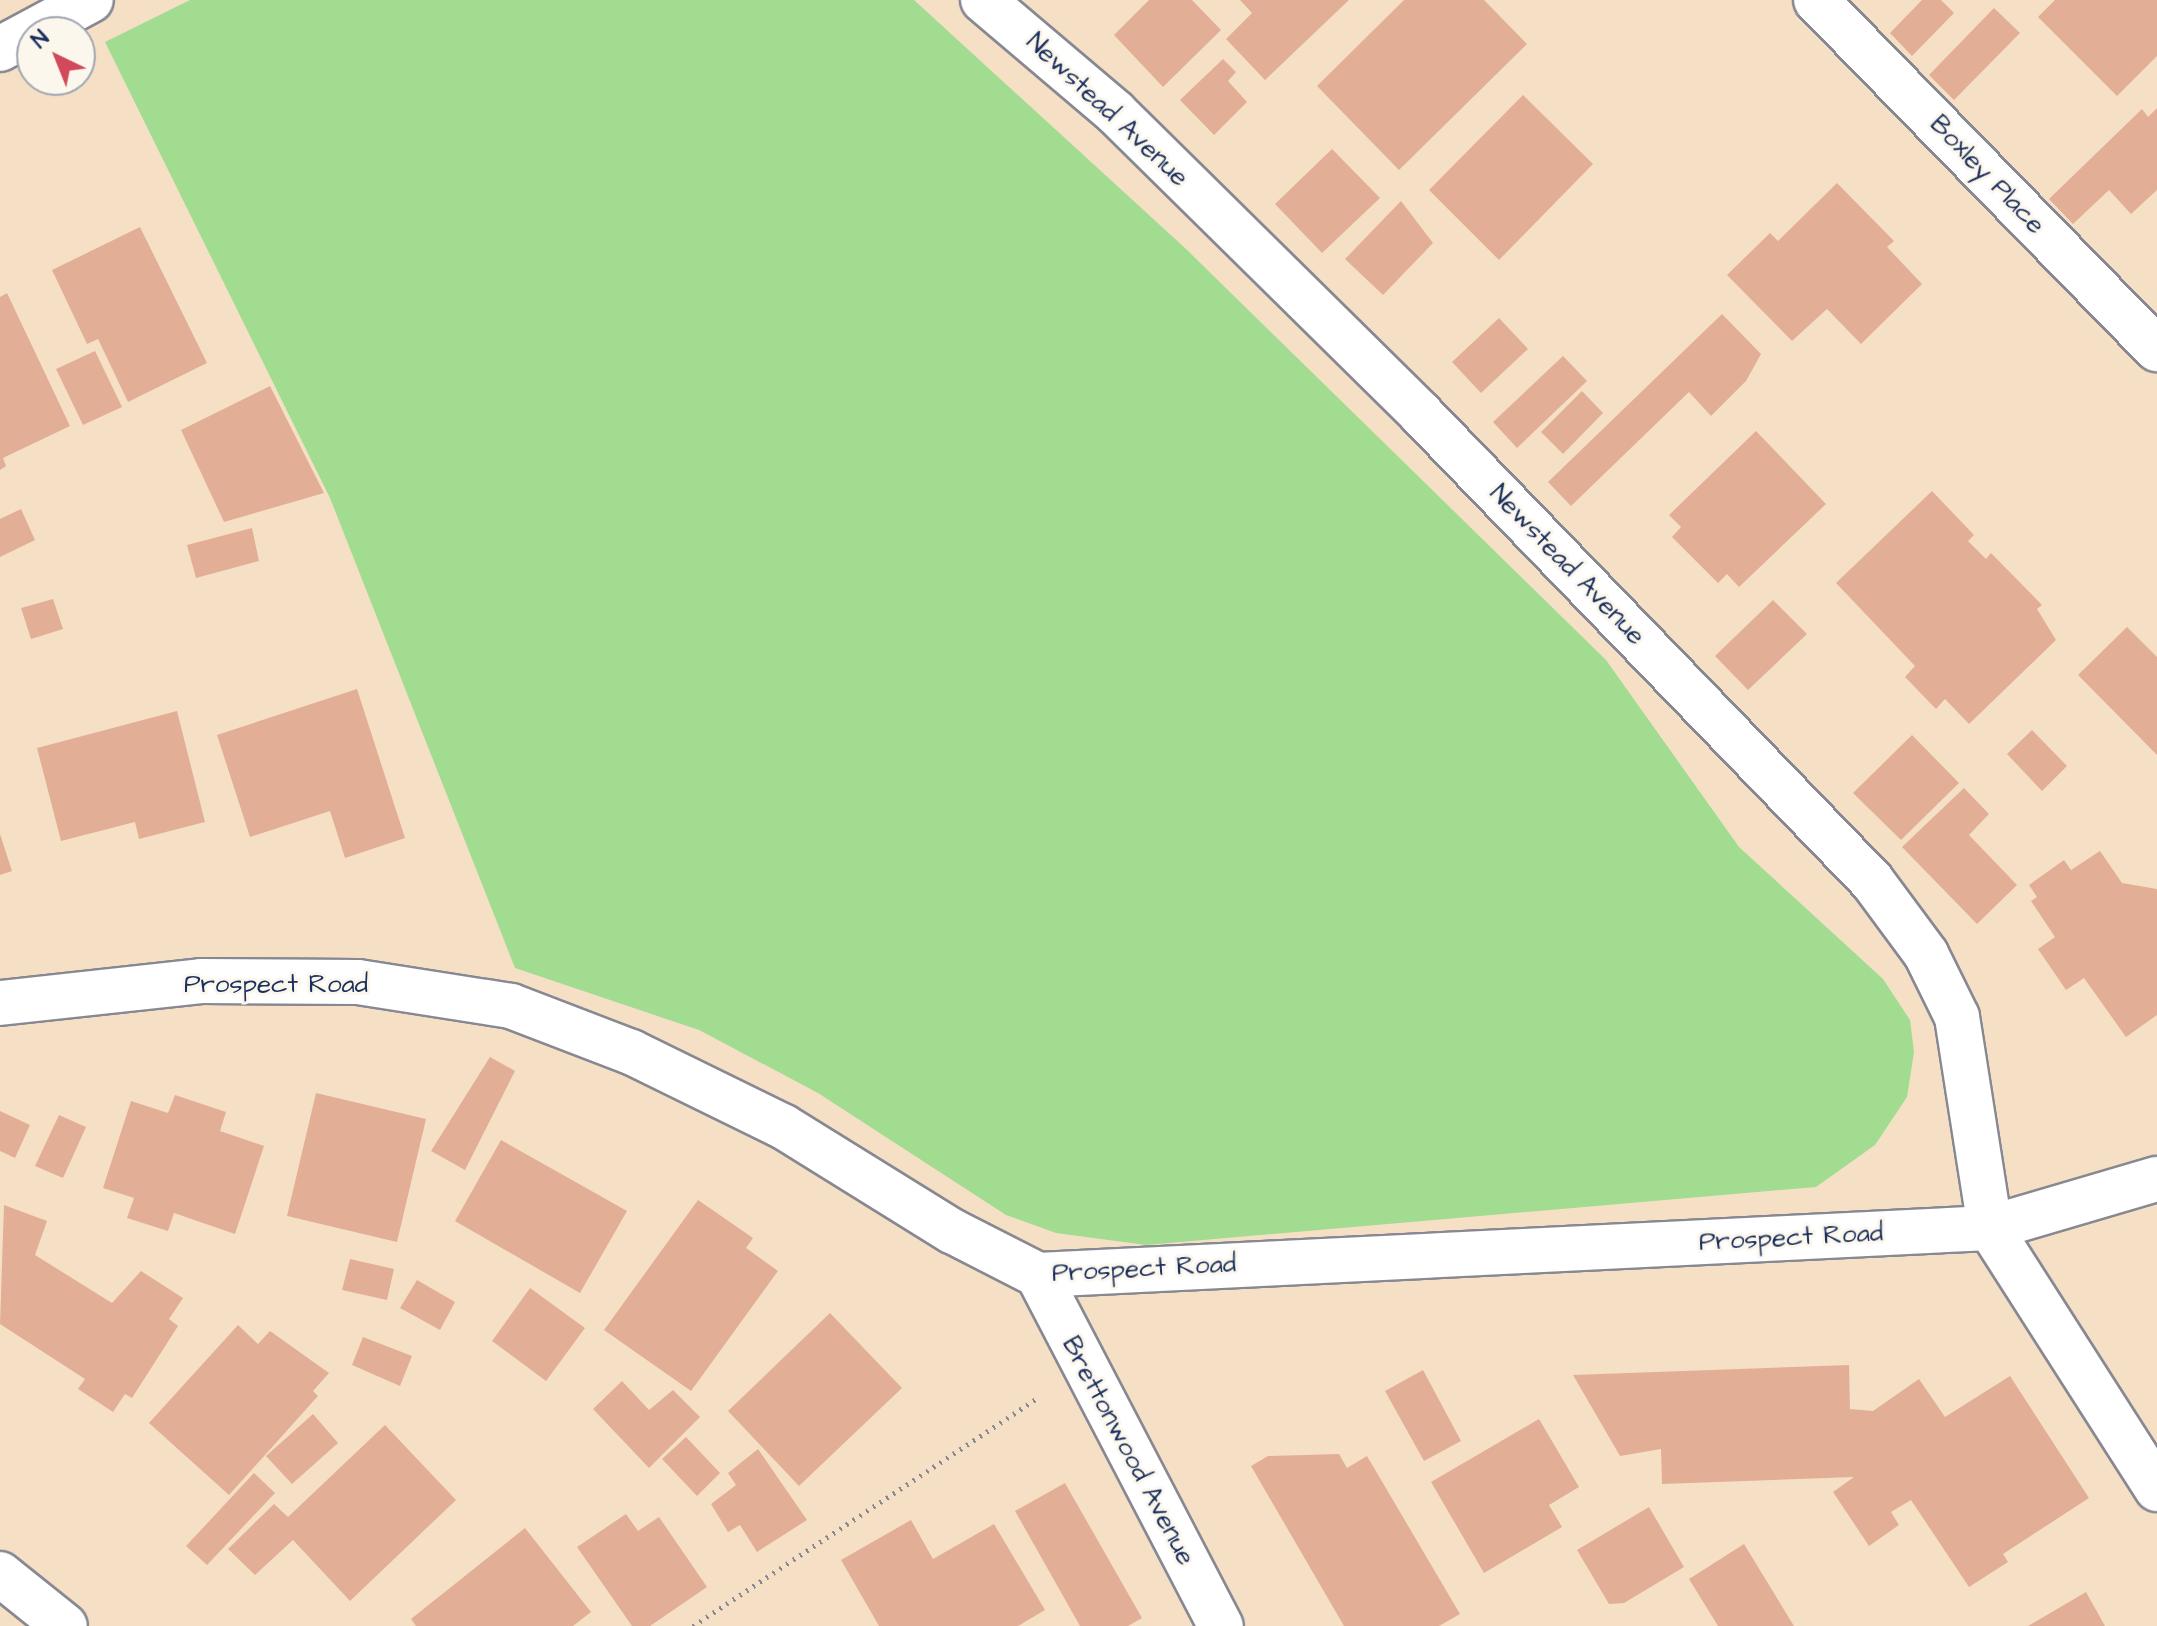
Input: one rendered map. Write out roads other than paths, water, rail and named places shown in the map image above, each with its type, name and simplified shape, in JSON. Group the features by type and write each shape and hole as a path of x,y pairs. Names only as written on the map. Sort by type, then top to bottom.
{"street":[{"path":"0,49 91,0"},
{"name":"Newstead Avenue","path":"983,0 1115,112 1421,414 1872,881 1926,954 1957,1017 1990,1228"},
{"name":"Boxley Place","path":"1816,0 2157,349"},
{"name":"Prospect Road","path":"0,1003 201,981 358,982 511,1006 631,1052 784,1127 952,1231 1038,1275 1990,1228 2157,1179"},
{"path":"1990,1228 2157,1489"},
{"name":"Brettonwood Avenue","path":"1038,1275 1083,1369 1221,1626"},
{"path":"0,1574 65,1626"}]}
